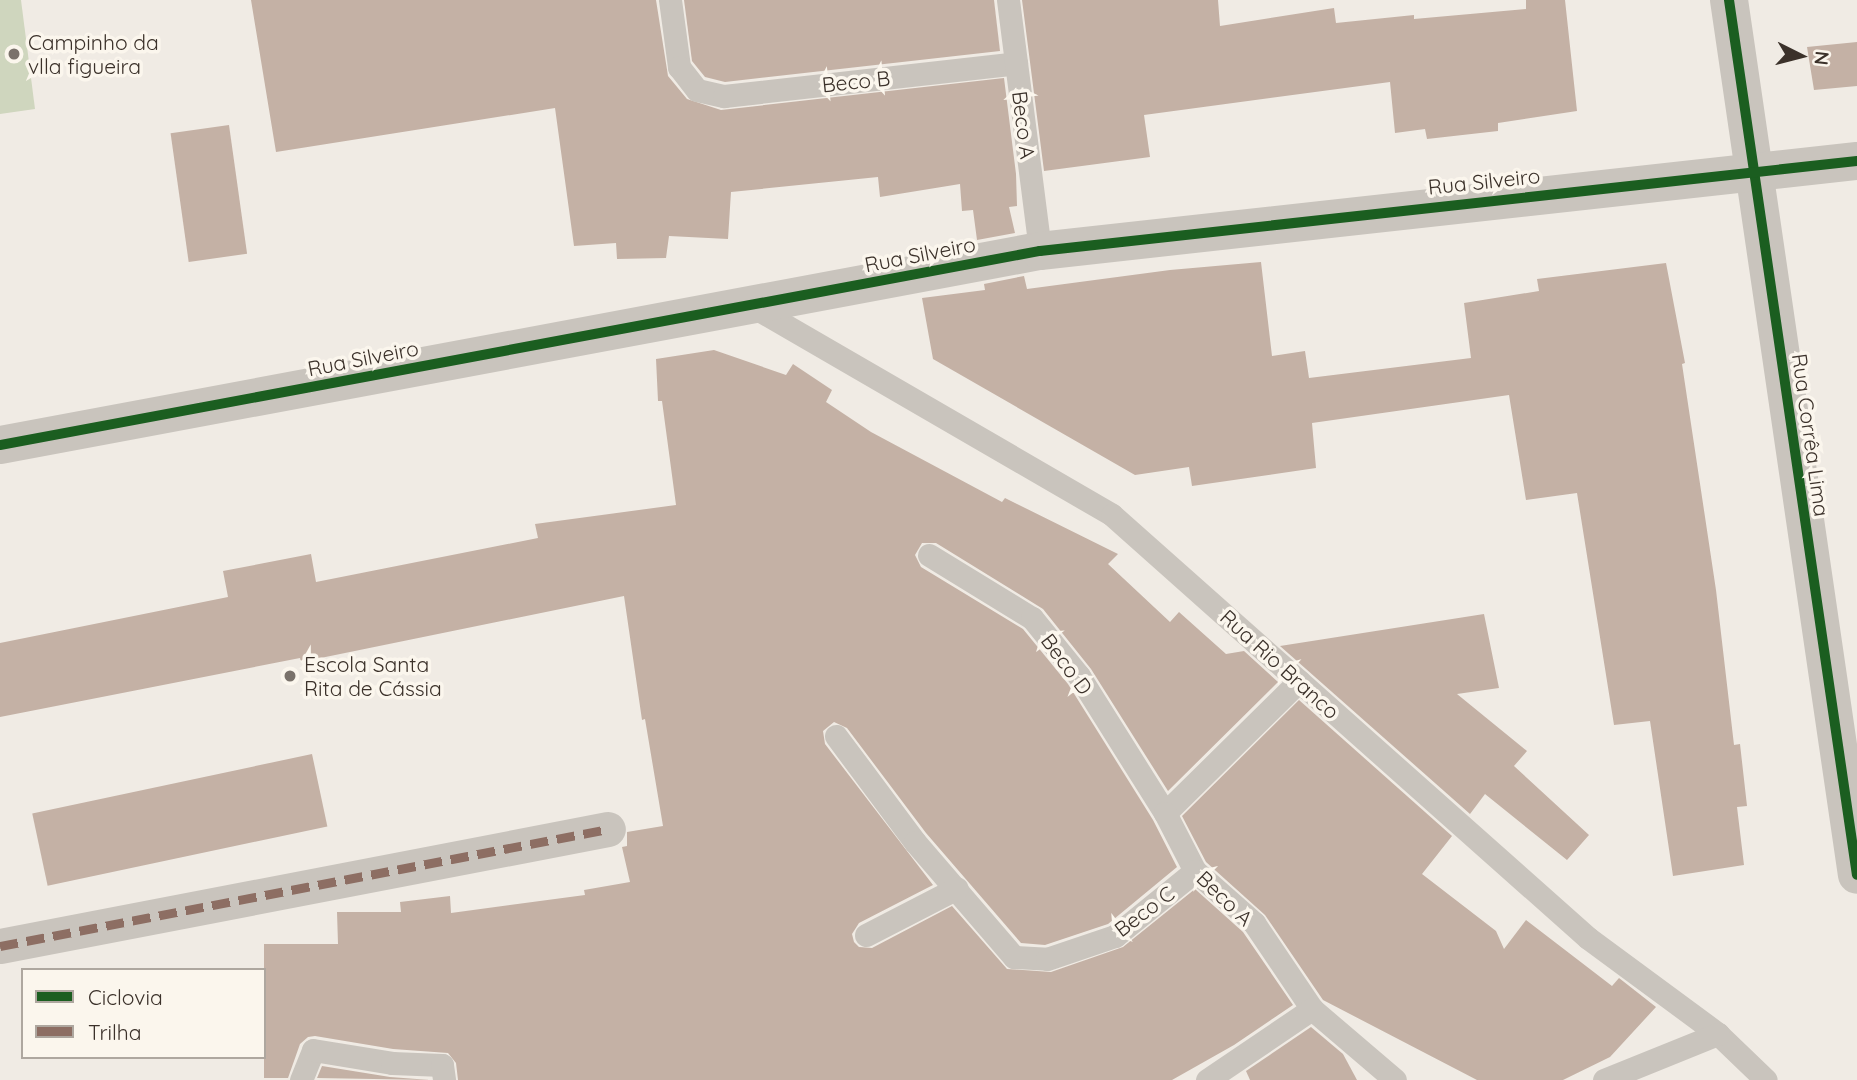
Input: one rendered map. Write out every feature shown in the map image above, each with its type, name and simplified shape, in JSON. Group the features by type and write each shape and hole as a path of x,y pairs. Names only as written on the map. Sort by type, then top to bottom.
{"street":[{"name":"Rua Corrêa Lima","path":"1729,0 1857,875"},
{"name":"Rua Silveiro","path":"0,446 1040,251 1752,170 1857,161"},
{"path":"0,946 608,828"}],"lane":[{"name":"Beco B","path":"670,0 679,67 697,90 724,96 1016,64"},
{"name":"Beco A","path":"1008,0 1040,251"},
{"name":"Rua Rio Branco","path":"752,306 1112,514 1588,939 1718,1034 1766,1080"},
{"name":"Beco D","path":"929,555 1032,618 1079,676 1165,813"},
{"path":"1165,813 1299,681"},
{"name":"Beco C","path":"836,736 915,842 1014,957 1047,959 1115,936 1195,871"},
{"name":"Beco A","path":"1165,813 1195,871 1254,923 1312,1009 1395,1080"},
{"path":"866,935 957,888"},
{"path":"1206,1080 1312,1009"},
{"path":"1604,1080 1718,1034"},
{"path":"301,1080 313,1050 392,1063 442,1065 444,1080"}],"green space":[{"name":"Campinho da vlla figueira","path":"0,0 21,0 35,109 0,114"}],"building":[{"path":"251,0 656,0 668,76 687,99 721,110 1004,78 1016,174 1017,206 1009,207 1015,233 977,240 973,210 962,211 960,184 880,197 878,177 731,192 728,239 669,236 666,258 617,259 616,243 574,246 555,108 276,152"},
{"path":"684,0 994,0 1000,51 725,82 705,77 692,61"},
{"path":"1022,0 1218,0 1220,26 1334,8 1336,23 1414,15 1414,19 1526,9 1526,0 1565,0 1577,111 1498,123 1498,131 1427,139 1425,129 1395,133 1390,82 1144,115 1150,157 1044,171"},
{"path":"1857,42 1857,86 1814,90 1807,47"},
{"path":"229,125 247,254 189,262 171,133"},
{"path":"1261,262 1272,356 1305,351 1309,378 1471,358 1464,303 1539,291 1537,279 1666,263 1685,363 1682,364 1716,590 1734,745 1740,744 1747,806 1737,807 1744,865 1673,876 1650,721 1614,725 1577,493 1526,500 1509,395 1312,423 1316,468 1192,486 1189,467 1135,475 933,359 922,298 985,290 984,284 1024,276 1027,289 1170,270"},
{"path":"714,350 786,375 793,364 832,390 826,402 871,432 1002,502 1005,498 1118,554 1108,564 1170,622 1179,612 1226,654 1244,651 1278,682 1168,791 1091,669 1043,609 936,543 922,543 915,555 921,567 1023,629 1068,684 1153,820 1177,867 1108,924 1045,945 1021,943 926,833 847,728 834,722 823,731 825,744 933,885 859,923 852,934 854,942 859,947 872,948 952,906 1007,969 1051,972 1123,947 1195,889 1243,932 1293,1005 1234,1045 1172,1080 458,1080 456,1063 448,1053 393,1049 315,1036 308,1037 300,1044 288,1078 264,1078 264,944 338,944 337,912 401,912 400,902 450,896 451,913 585,895 584,890 630,882 622,847 627,846 627,832 663,826 645,719 642,720 624,596 301,662 300,658 0,717 0,643 228,597 223,571 311,554 316,582 538,538 535,524 676,505 662,401 658,401 656,359"},
{"path":"1484,614 1499,688 1457,694 1527,751 1514,766 1589,835 1567,860 1485,794 1470,814 1280,646"},
{"path":"1299,700 1452,836 1422,874 1496,931 1504,949 1526,920 1612,986 1619,978 1656,1007 1610,1057 1563,1080 1477,1080 1323,1000 1265,915 1206,862 1182,816"},
{"path":"312,754 327,826 48,886 32,813"},
{"path":"1311,1027 1343,1054 1357,1080 1250,1080 1246,1071"},
{"path":"322,1066 390,1077 430,1080 317,1078"}],"marked path":[{"path":"0,946 608,829"}],"cycle path":[{"path":"1729,0 1857,875"},
{"path":"0,445 1040,251 1857,161"}],"place":[{"name":"Campinho da vlla figueira","path":"14,54"},
{"name":"Escola Santa Rita de Cássia","path":"290,676"}]}
